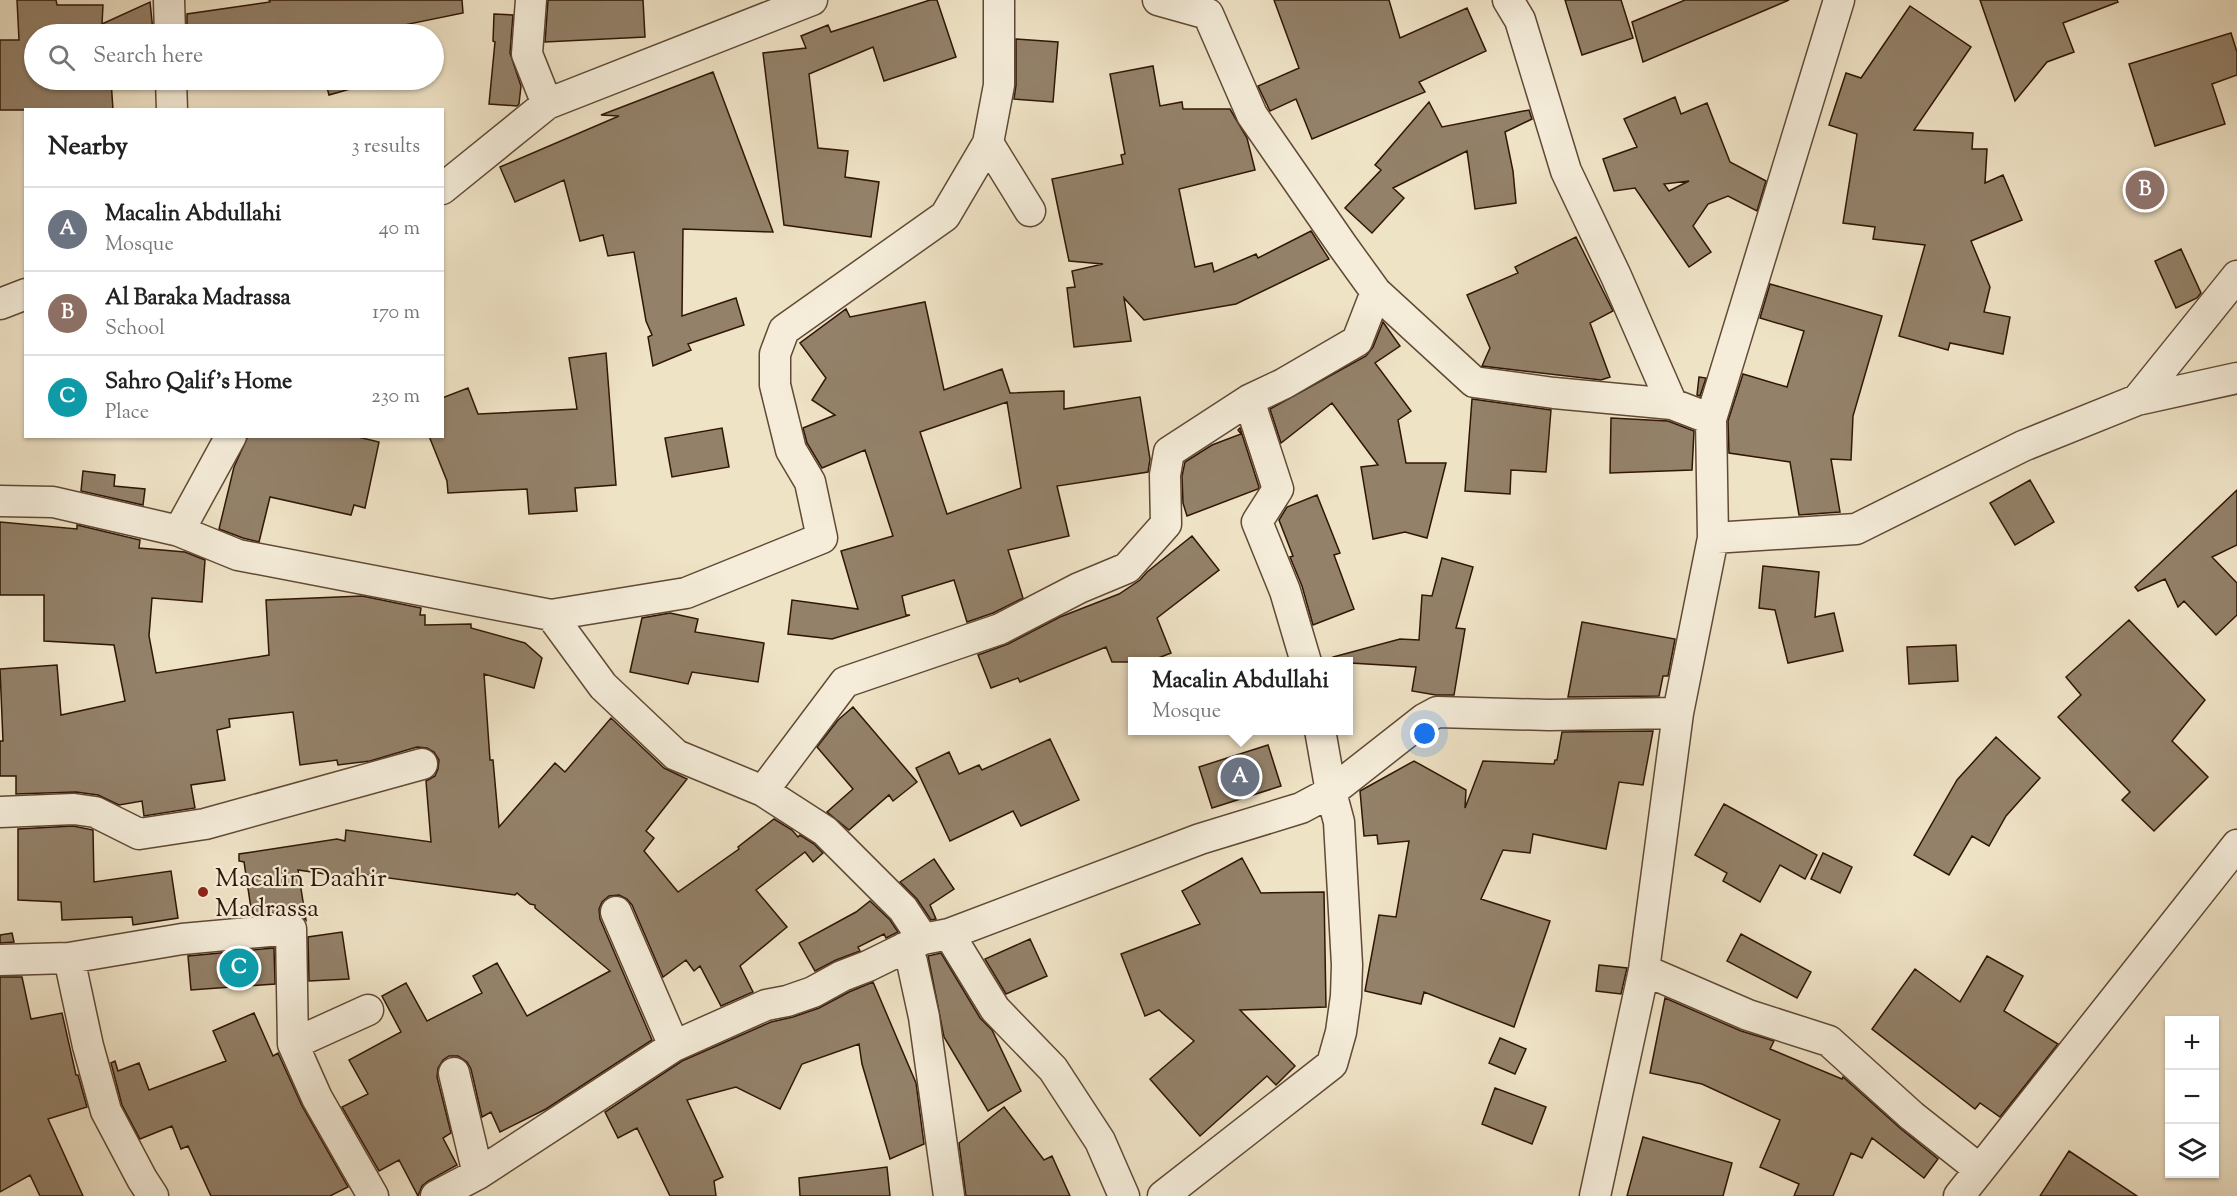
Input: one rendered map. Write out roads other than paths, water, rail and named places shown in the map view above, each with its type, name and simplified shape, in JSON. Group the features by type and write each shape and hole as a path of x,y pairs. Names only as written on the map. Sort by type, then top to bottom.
{"street":[{"path":"169,0 170,24"},
{"path":"531,0 527,54 547,104"},
{"path":"444,187 547,104 812,0"},
{"path":"0,501 53,502 179,531 238,555 551,615 686,593 822,538 810,482 791,450 775,385 775,354 784,330 945,216 988,143 999,85 999,0"},
{"path":"1158,0 1208,14 1252,115 1376,292 1474,382 1554,393 1672,404 1711,419"},
{"path":"1508,0 1520,20 1566,171 1616,276 1672,404"},
{"path":"1595,1196 1644,970 1678,713 1713,538 1711,419 1839,0"},
{"path":"171,90 172,108"},
{"path":"988,143 1030,211"},
{"path":"2137,400 2237,276"},
{"path":"763,791 845,682 1000,629 1079,588 1127,568 1166,524 1165,475 1169,452 1249,400 1283,384 1357,341 1376,292"},
{"path":"0,304 24,295"},
{"path":"1713,538 1856,529 2023,446 2137,400 2237,378"},
{"path":"1249,400 1278,489 1257,522 1285,591 1305,657"},
{"path":"179,531 230,438"},
{"path":"551,615 603,686 676,755 763,791 825,831 903,909 925,940 1053,1069 1100,1141 1124,1196"},
{"path":"436,1196 478,1174 674,1046 766,1005 813,992 842,976 925,940 1200,839 1301,808 1330,792 1424,719 1437,712 1549,715 1678,713"},
{"path":"1163,1196 1332,1064 1342,1023 1347,965 1339,822 1330,792 1321,735"},
{"path":"0,812 74,809 95,812 139,834 205,824 422,764"},
{"path":"1959,1196 2235,852"},
{"path":"616,912 674,1046"},
{"path":"0,960 69,958 182,939 291,928 293,1044 317,1098 373,1196"},
{"path":"925,940 912,962 924,1017 949,1196"},
{"path":"69,958 88,1046 106,1111 153,1196"},
{"path":"1644,970 1748,1015 1829,1041 1912,1116 1979,1169"},
{"path":"293,1044 368,1010"},
{"path":"453,1073 478,1174"}],"place":[{"name":"Al Baraka Madrassa","path":"2145,190"},
{"name":"Macalin Abdullahi","path":"1240,777"},
{"name":"Macalin Daahir Madrassa","path":"203,892"},
{"name":"Sahro Qalif's Home","path":"239,968"}]}
